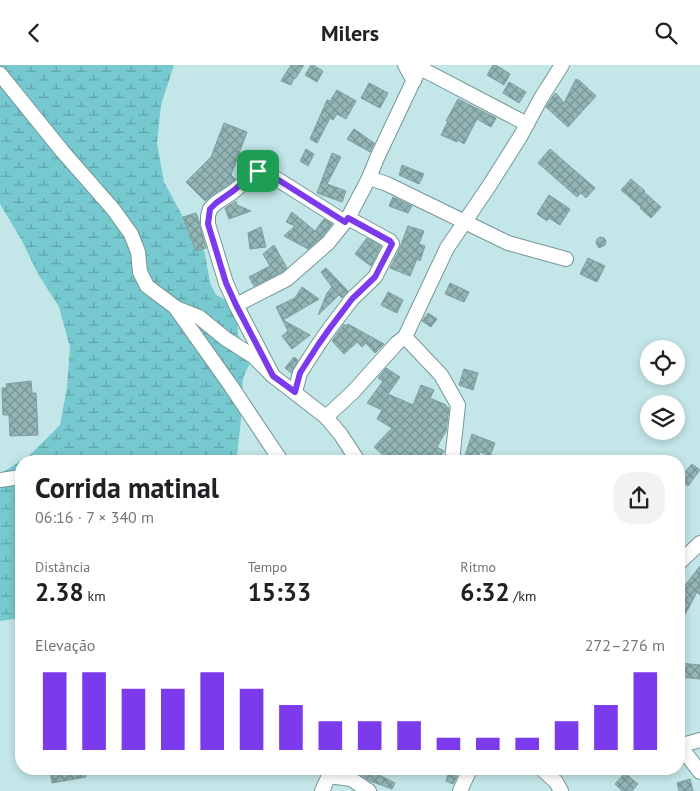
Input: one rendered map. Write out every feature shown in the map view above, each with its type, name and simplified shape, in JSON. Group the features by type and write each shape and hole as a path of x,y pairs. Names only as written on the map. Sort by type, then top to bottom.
{"street":[{"path":"405,65 414,81"},
{"path":"326,417 353,392 397,343 405,337 447,248 520,137 540,98 562,65"},
{"path":"236,305 287,279 328,243 346,220 369,178 421,67 527,124"},
{"path":"0,74 113,209 131,234 138,252 140,272 147,285 175,307 199,317 226,339 253,356 273,376 326,417 354,455"},
{"path":"273,376 226,283 208,224 210,209 262,167 269,174 346,220 390,241 392,244 375,277 352,299 318,345 300,373 295,392"},
{"path":"369,178 387,184 508,243 566,259"},
{"path":"175,307 277,455"},
{"path":"405,337 441,375 458,405 453,455"},
{"path":"0,480 15,478"},
{"path":"685,557 700,543"},
{"path":"685,744 700,740"},
{"path":"685,753 700,772"},
{"path":"322,791 329,775"},
{"path":"339,775 351,779 369,791"},
{"path":"460,791 467,775"},
{"path":"548,775 556,782 561,791"}],"green space":[{"path":"0,65 174,65 161,105 157,143 164,182 183,217 191,239 203,248 210,283 216,295 236,305 238,335 253,356 243,378 237,455 30,455 60,425 67,387 70,347 59,307 38,274 21,239 0,204"},
{"path":"15,464 15,619 0,621 0,474"}],"building":[{"path":"291,65 304,65 291,85 281,81"},
{"path":"311,65 323,71 317,82 305,75"},
{"path":"493,65 510,74 504,85 487,75"},
{"path":"576,79 596,96 568,127 546,107 556,93 564,103"},
{"path":"509,82 526,92 519,103 503,93"},
{"path":"369,83 388,93 380,108 361,98"},
{"path":"337,90 356,101 346,119 337,114 333,120 330,118 317,143 310,139 327,100 330,101"},
{"path":"458,99 496,118 491,127 477,119 464,144 458,140 457,142 441,135"},
{"path":"224,123 247,132 231,175 235,179 205,201 186,182 211,157"},
{"path":"354,129 374,143 370,152 347,139"},
{"path":"306,149 314,154 308,166 300,161"},
{"path":"550,149 595,188 586,198 581,193 577,197 538,163"},
{"path":"332,153 341,157 327,184 346,191 342,202 317,193"},
{"path":"402,165 424,174 419,184 399,175"},
{"path":"631,179 661,207 651,218 621,190"},
{"path":"549,195 570,209 560,225 549,218 547,221 537,214"},
{"path":"393,197 412,206 408,213 389,206"},
{"path":"236,201 237,205 251,211 229,219 225,208"},
{"path":"292,212 315,231 324,219 332,224 321,238 308,249 284,236 295,226 286,222"},
{"path":"196,213 206,248 196,251 183,217"},
{"path":"408,226 424,231 419,244 425,246 420,261 417,259 410,276 390,268"},
{"path":"261,227 266,247 250,249 248,233"},
{"path":"600,237 606,241 605,245 599,248 596,243"},
{"path":"367,238 381,246 371,266 355,254"},
{"path":"274,245 287,268 254,286 249,277 270,266 263,254"},
{"path":"588,258 605,266 597,282 580,274"},
{"path":"326,268 348,291 342,298 339,295 318,315 327,293 332,287 321,272"},
{"path":"450,283 469,292 464,302 445,294"},
{"path":"302,287 319,299 283,320 310,335 292,349 282,336 288,331 276,307 295,298"},
{"path":"388,292 403,300 397,313 381,305"},
{"path":"428,313 437,319 431,327 422,321"},
{"path":"344,324 345,326 348,324 384,344 375,353 366,343 362,347 357,342 344,354 332,341"},
{"path":"294,357 298,360 291,373 285,368"},
{"path":"386,368 400,377 388,394 413,405 421,385 434,390 430,398 449,408 446,431 437,447 444,451 441,455 383,455 374,447 392,428 377,419 382,410 367,403 383,381 378,378"},
{"path":"464,369 478,373 473,390 459,385"},
{"path":"31,381 32,393 36,393 38,435 10,436 9,415 3,415 2,388 7,388 6,384"},
{"path":"472,434 495,443 490,455 480,452 479,455 465,455"},
{"path":"692,464 700,470 688,486 685,484 685,472"},
{"path":"700,566 700,595 697,592 685,615 685,585"},
{"path":"685,664 700,665 700,679 685,678"},
{"path":"51,775 86,775 86,777 52,783"},
{"path":"361,775 379,775 395,783 392,789 370,781"},
{"path":"448,775 457,776 453,784 446,781"},
{"path":"623,775 627,775 638,784 632,791 622,791 615,784"},
{"path":"690,779 693,791 679,791 677,783"}],"route":[{"path":"262,167 269,174 345,222 348,218 390,241 392,244 375,277 352,299 318,345 300,373 295,392 273,376 236,305 219,263 208,224 210,209 258,171 262,167"}]}
